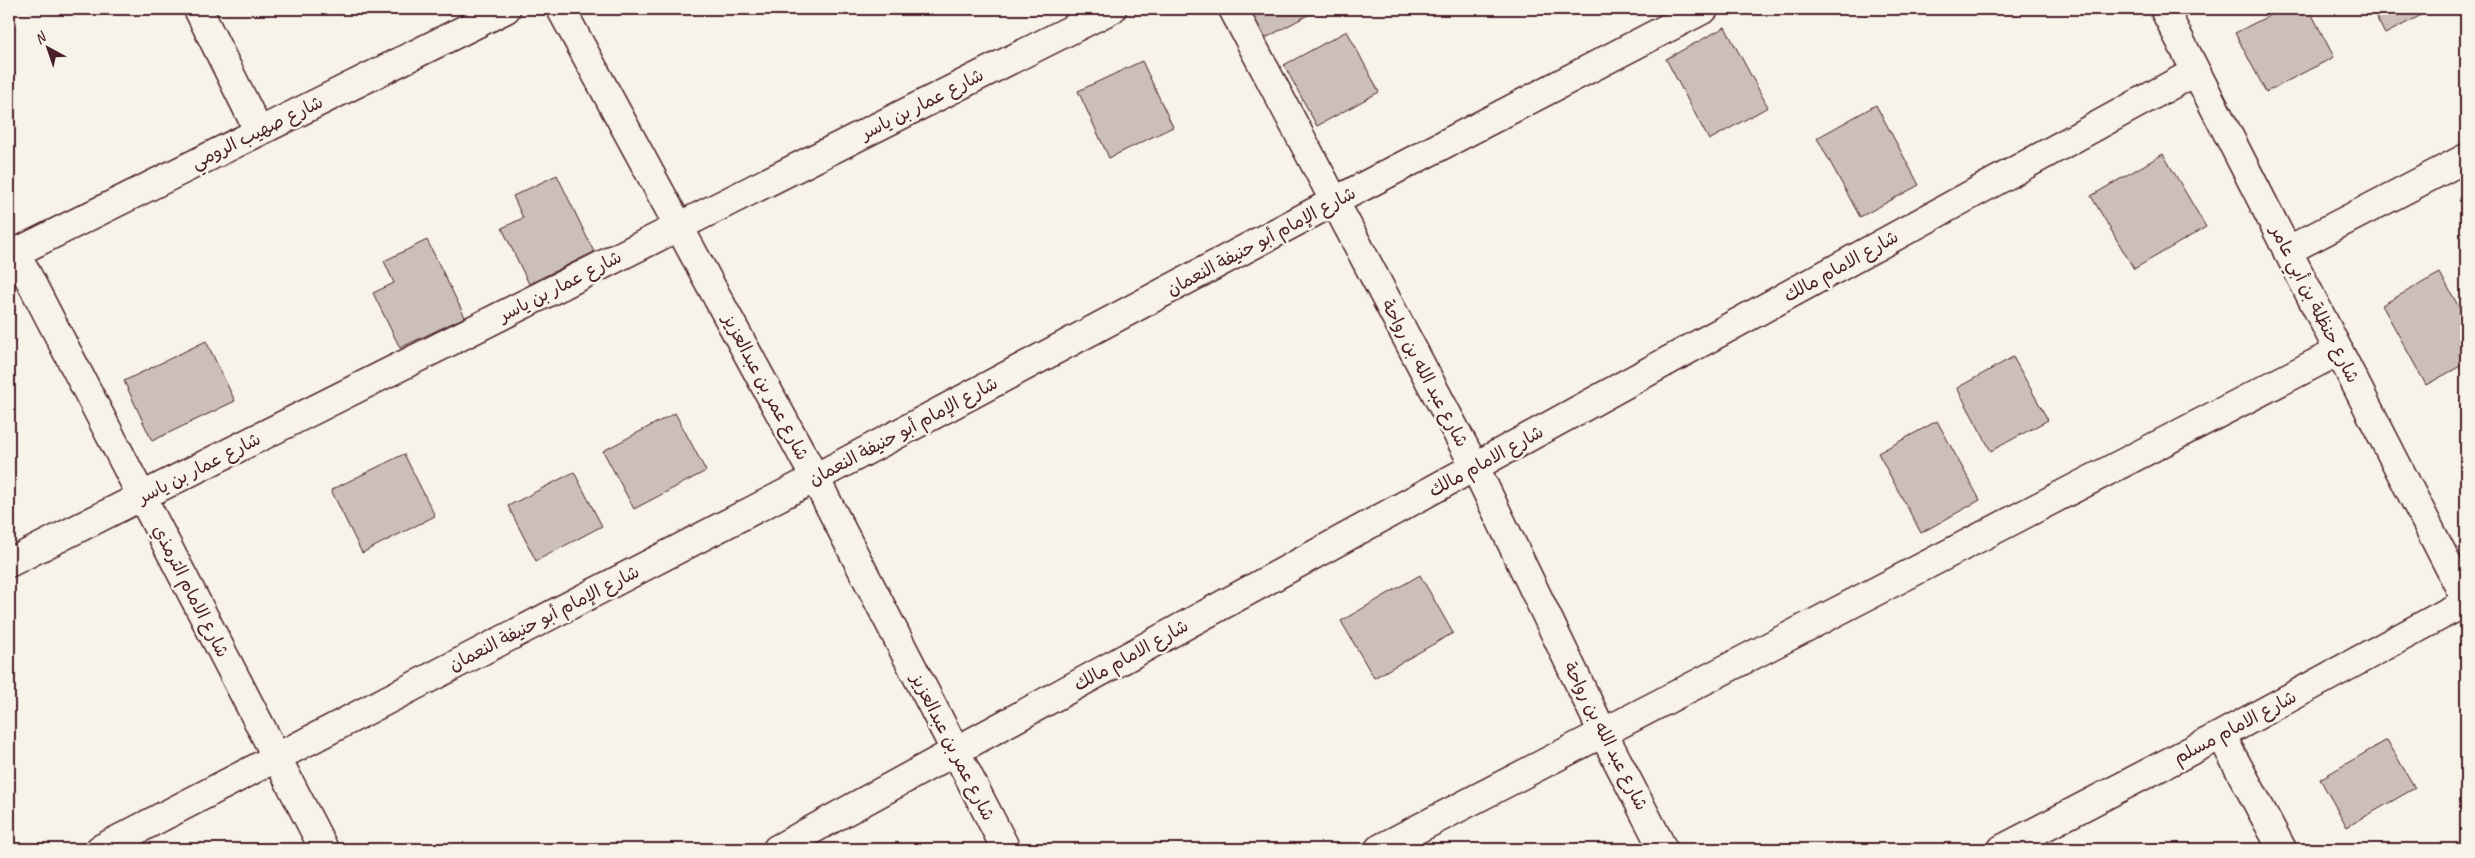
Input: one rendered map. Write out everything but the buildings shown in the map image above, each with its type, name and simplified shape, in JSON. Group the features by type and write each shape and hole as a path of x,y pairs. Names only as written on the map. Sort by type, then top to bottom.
{"street":[{"path":"198,9 258,130"},
{"name":"شارع صهيب الرومي","path":"12,254 258,130 506,9"},
{"name":"شارع عمر بن عبدالعزيز","path":"561,9 815,478 1006,849"},
{"name":"شارع عمار بن ياسر","path":"9,563 1112,9"},
{"name":"شارع عبد الله بن رواحة","path":"1233,9 1475,467 1603,733 1663,849"},
{"name":"شارع الإمام أبو حنيفة النعمان","path":"100,849 815,478 1336,201 1704,9"},
{"name":"شارع حنظلة بن أبي عامر","path":"2165,9 2195,72 2466,601"},
{"name":"شارع الامام مالك","path":"776,849 2195,72"},
{"path":"2288,251 2466,158"},
{"name":"شارع الامام الترمذي","path":"12,254 142,496 324,849"},
{"path":"1379,849 2339,351"},
{"name":"شارع الامام مسلم","path":"2002,849 2221,735 2466,601"},
{"path":"2221,735 2282,849"}]}
